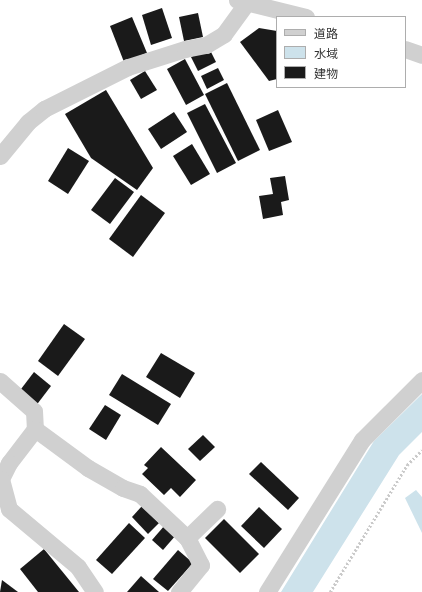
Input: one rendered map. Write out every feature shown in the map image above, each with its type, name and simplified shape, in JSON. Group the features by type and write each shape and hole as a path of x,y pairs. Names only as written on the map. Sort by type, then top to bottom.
{"street":[{"path":"0,156 28,122 44,109 128,67 185,49 206,46 224,34 242,1 302,16"},
{"path":"406,49 422,55"},
{"path":"267,592 362,440 422,380"},
{"path":"0,381 34,411 35,429 9,463 1,479 4,509 78,567 94,592"},
{"path":"35,429 88,468 123,488 140,494 187,538 202,565 179,592"},
{"path":"187,538 217,508"}],"path":[{"path":"330,592 407,465 422,450"}],"water":[{"path":"422,394 422,432 399,455 313,592 281,592 374,441"},
{"path":"416,490 422,497 422,533 405,498"}],"building":[{"path":"162,8 172,38 151,45 142,15"},
{"path":"198,13 203,37 184,41 179,17"},
{"path":"132,17 147,53 124,62 110,26"},
{"path":"259,28 276,31 276,79 269,81 240,42"},
{"path":"209,48 216,62 198,71 191,57"},
{"path":"185,59 204,95 186,105 167,69"},
{"path":"218,68 224,80 207,89 201,76"},
{"path":"145,71 157,90 141,99 130,80"},
{"path":"227,83 260,150 238,161 205,94"},
{"path":"106,90 153,168 137,190 91,158 65,114"},
{"path":"205,104 236,163 217,173 187,113"},
{"path":"278,110 292,142 269,151 256,120"},
{"path":"174,112 187,132 161,149 148,129"},
{"path":"192,144 210,174 191,185 173,156"},
{"path":"68,148 89,161 68,194 48,181"},
{"path":"285,176 289,200 281,202 283,215 263,219 259,196 273,194 270,178"},
{"path":"115,178 134,192 110,224 91,210"},
{"path":"141,195 165,213 133,257 109,239"},
{"path":"64,324 85,339 58,376 38,361"},
{"path":"161,353 195,373 180,398 146,377"},
{"path":"34,372 51,386 35,407 18,393"},
{"path":"122,374 171,404 158,425 109,395"},
{"path":"105,405 121,415 106,440 89,429"},
{"path":"203,435 215,447 200,461 188,449"},
{"path":"161,447 196,480 180,497 171,488 164,495 142,474 148,468 144,465"},
{"path":"261,462 299,498 288,510 249,474"},
{"path":"142,506 159,523 148,534 132,517"},
{"path":"259,507 282,529 264,548 241,526"},
{"path":"224,519 259,554 240,573 205,538"},
{"path":"129,523 145,538 112,574 96,560"},
{"path":"165,525 176,535 163,550 152,540"},
{"path":"44,549 79,592 38,592 20,569"},
{"path":"178,550 193,563 168,591 153,579"},
{"path":"141,576 159,592 127,592"},
{"path":"2,580 18,592 0,592"}]}
